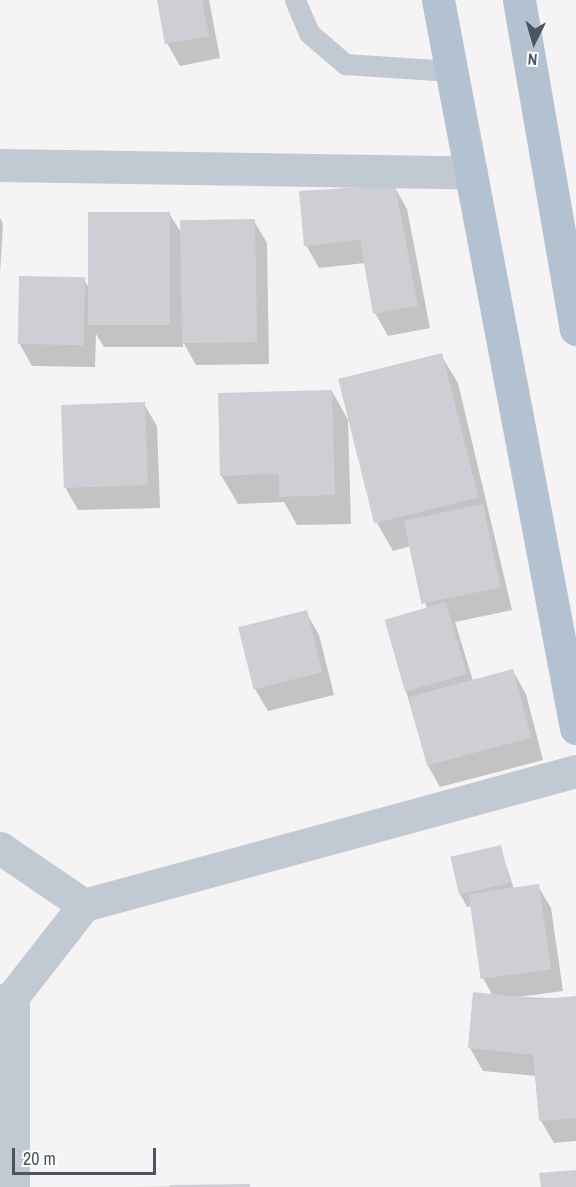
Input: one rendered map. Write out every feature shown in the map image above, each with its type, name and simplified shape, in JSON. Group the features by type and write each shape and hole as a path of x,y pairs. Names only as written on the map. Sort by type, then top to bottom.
{"main road":[{"path":"438,0 576,728"},
{"path":"519,0 576,329"}],"street":[{"path":"0,165 471,172"},
{"path":"13,1187 6,999 84,904 576,771"},
{"path":"0,848 84,904"}],"lane":[{"path":"295,0 309,33 345,64 451,70"}],"building":[{"path":"157,0 202,0 209,36 165,44"},
{"path":"395,185 418,306 373,314 360,240 304,246 299,191"},
{"path":"88,212 170,212 170,325 88,325"},
{"path":"255,219 257,342 182,343 180,220"},
{"path":"19,276 85,277 84,345 18,344"},
{"path":"442,353 478,498 374,523 338,379"},
{"path":"332,390 335,495 279,497 279,474 220,476 218,393"},
{"path":"145,402 148,485 64,488 61,405"},
{"path":"483,504 501,587 421,604 404,521"},
{"path":"446,602 467,674 405,692 384,620"},
{"path":"307,610 322,672 254,689 238,627"},
{"path":"513,669 531,738 427,766 409,697"},
{"path":"501,845 510,883 459,895 450,857"},
{"path":"539,884 551,969 481,979 469,894"},
{"path":"473,992 543,999 576,996 576,1118 539,1121 533,1055 468,1048"},
{"path":"576,1170 576,1187 541,1187 539,1173"},
{"path":"250,1184 250,1187 170,1187 170,1185"}]}
